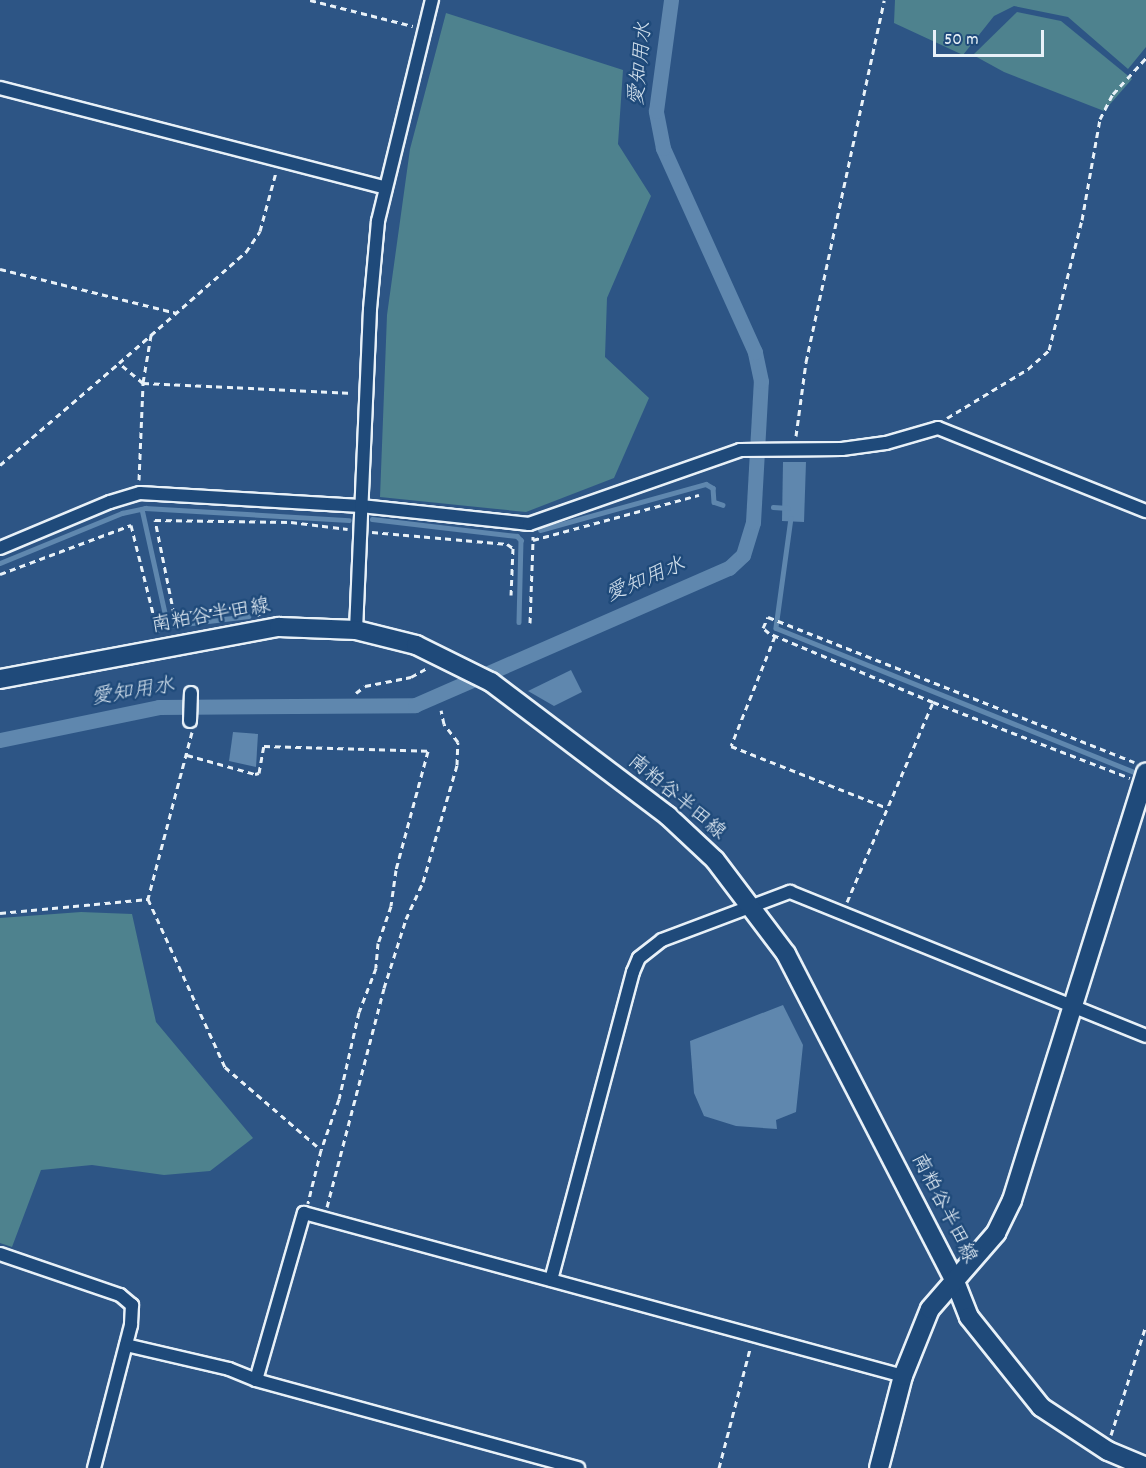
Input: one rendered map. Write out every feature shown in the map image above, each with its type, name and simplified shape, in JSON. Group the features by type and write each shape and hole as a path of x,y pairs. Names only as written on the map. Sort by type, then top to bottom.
{"main road":[{"name":"南粕谷半田線","path":"0,679 279,627 356,630 434,653 491,682 668,816 715,860 786,954 954,1279 969,1317 1041,1407 1106,1449 1146,1467"},
{"path":"879,1468 903,1376 930,1309 996,1233 1012,1200 1142,775"}],"street":[{"path":"356,630 371,298 384,187 432,0"},
{"path":"0,88 384,187"},
{"path":"0,548 110,502 139,494 361,506 532,523 740,450 797,451 886,444 938,428 1146,512"},
{"path":"190,721 191,693"},
{"path":"551,1280 639,958 662,940 790,892 1146,1036"},
{"path":"256,1380 304,1213 903,1376"},
{"path":"0,1254 127,1300 134,1311 94,1468"},
{"path":"126,1345 230,1369 256,1380 578,1468"}],"path":[{"path":"310,0 424,29"},
{"path":"797,451 806,362 884,0"},
{"path":"938,428 943,420 1028,369 1048,351 1082,220 1100,119 1113,94 1146,58"},
{"path":"0,465 246,252 260,231 279,161"},
{"path":"0,269 176,313"},
{"path":"139,494 143,383 151,335"},
{"path":"119,363 143,383 366,393"},
{"path":"533,540 699,495"},
{"path":"260,630 256,605 174,614 155,520 291,522 360,531 507,544 513,548 511,595"},
{"path":"530,623 532,523"},
{"path":"0,574 131,525 160,648"},
{"path":"768,617 1142,775 933,702 775,636 762,628 768,617"},
{"path":"775,636 731,746 885,807"},
{"path":"356,693 365,686 424,671 434,653"},
{"path":"843,912 885,807 933,702"},
{"path":"325,1218 384,988 406,919 423,882 457,765 458,742 444,724 441,710"},
{"path":"190,721 193,734 148,899 225,1066 321,1150"},
{"path":"187,755 255,774 259,773 264,746 429,751 396,870 391,906 378,943 376,968 359,1012 339,1099 321,1150 304,1213"},
{"path":"0,913 148,899"},
{"path":"1106,1449 1146,1325"},
{"path":"719,1468 753,1335"}],"green space":[{"path":"895,0 1146,0 1146,47 1128,69 1068,17 1014,6 994,16 963,55 894,23"},
{"path":"1017,12 1061,21 1132,79 1104,111 1004,72 973,55"},
{"path":"446,13 623,70 618,144 651,196 607,298 605,357 649,398 614,478 526,512 380,497 387,315 410,149"},
{"path":"81,912 132,914 156,1022 253,1138 210,1171 164,1175 92,1165 41,1170 12,1247 0,1243 0,918"}],"water":[{"path":"783,462 806,462 804,522 782,521"},
{"path":"571,670 582,692 554,706 528,691"},
{"path":"233,732 258,734 256,767 229,761"},
{"path":"783,1005 803,1045 796,1112 776,1120 777,1129 736,1126 704,1116 694,1093 690,1041"}],"waterway":[{"name":"愛知用水","path":"0,740 159,707 415,705 729,568 743,555 753,522 761,381 755,352 663,148 656,111 671,0"},
{"path":"540,530 706,484 713,488 714,502 723,505"},
{"path":"773,507 788,508"},
{"path":"0,563 122,513 145,508 349,520"},
{"path":"142,509 168,626 248,616"},
{"path":"791,518 776,628 1142,775"},
{"path":"372,519 517,536 521,540 519,622"}]}
